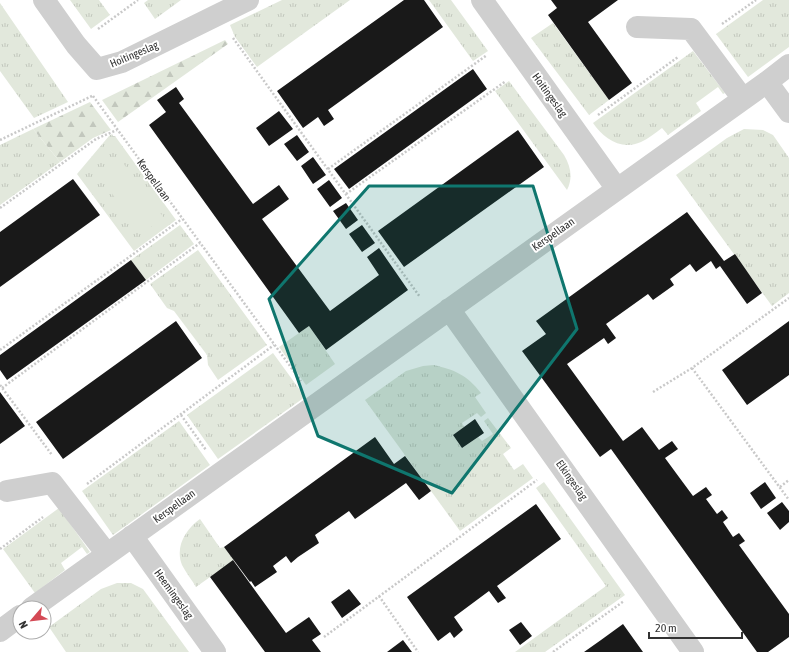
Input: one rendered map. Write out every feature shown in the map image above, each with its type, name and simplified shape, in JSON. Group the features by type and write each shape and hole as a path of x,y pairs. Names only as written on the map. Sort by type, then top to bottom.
{"street":[{"name":"Hoitingeslag","path":"44,0 76,45 97,68 122,62 248,0"},
{"name":"Hoitingeslag","path":"482,0 617,189"},
{"path":"637,27 690,29 700,40 743,99"},
{"name":"Kerspellaan","path":"43,600 442,313 768,82 789,65"},
{"path":"768,82 789,112"},
{"name":"Elkingeslag","path":"442,313 560,463 693,652"},
{"path":"7,490 52,483 107,554"},
{"name":"Heemingeslag","path":"132,536 216,652"},
{"path":"0,631 12,622"}],"path":[{"path":"76,45 138,0"},
{"path":"576,131 756,0"},
{"path":"216,15 346,194 442,313"},
{"path":"328,169 509,39"},
{"path":"346,194 528,65"},
{"path":"0,140 92,96 97,68"},
{"name":"Kerspellaan","path":"92,96 317,404"},
{"path":"0,208 96,139 117,130"},
{"path":"0,350 182,219"},
{"path":"2,388 200,243"},
{"path":"653,392 692,368 789,298"},
{"path":"0,549 274,345"},
{"path":"692,368 789,500"},
{"path":"181,415 221,472"},
{"path":"324,637 560,463"},
{"path":"780,487 789,480"},
{"path":"552,652 646,585"},
{"path":"379,596 418,652"}],"highlighted area":[{"path":"369,186 533,186 577,329 452,493 318,436 269,299"}],"green space":[{"path":"70,0 99,0 110,15 91,29"},
{"path":"148,0 181,0 155,19 144,3"},
{"path":"282,0 350,0 257,67 235,37 230,25"},
{"path":"429,0 451,0 488,51 473,61"},
{"path":"763,0 789,0 789,47 748,77 716,34"},
{"path":"0,3 68,102 34,118 0,71"},
{"path":"553,23 609,100 589,115 531,38"},
{"path":"225,40 228,44 118,122 102,100"},
{"path":"693,51 725,93 723,94 718,87 696,103 701,111 668,135 662,128 641,142 626,145 613,142 607,138 593,123"},
{"path":"509,81 564,155 570,168 571,177 567,190 495,91"},
{"path":"90,102 111,130 93,138 60,162 33,129"},
{"path":"33,129 60,162 0,205 0,145"},
{"path":"744,129 763,130 773,135 789,158 789,293 772,306 676,175 727,138"},
{"path":"112,134 115,136 176,220 134,251 77,174"},
{"path":"120,159 164,218 141,234 98,174"},
{"path":"180,225 194,244 146,280 131,260"},
{"path":"198,250 267,345 218,380 208,365 207,355 174,311 167,308 150,284"},
{"path":"309,326 335,364 306,385 279,347"},
{"path":"273,353 305,397 218,459 187,415"},
{"path":"434,365 460,374 471,382 481,393 475,397 486,413 481,417 477,413 462,423 464,427 453,435 462,448 478,437 482,441 493,434 484,421 488,418 511,448 503,454 514,470 523,464 533,478 460,531 365,400 406,371 423,366"},
{"path":"179,421 210,465 113,535 82,491"},
{"path":"544,482 625,595 545,652 515,652 606,586 536,488"},
{"path":"59,508 90,552 87,554 82,547 61,563 65,570 35,593 3,549"},
{"path":"200,519 220,548 224,547 234,560 196,587 182,565 180,552 183,539 186,534"},
{"path":"117,583 131,583 143,589 189,652 66,652 52,631 52,625 101,589"}],"building":[{"path":"404,0 424,0 443,27 328,110 334,119 324,126 318,117 303,128 277,91"},
{"path":"551,0 618,0 588,22 632,83 609,100 548,15 557,8"},
{"path":"473,69 487,89 349,189 334,169"},
{"path":"176,87 184,99 179,103 253,204 279,185 289,199 262,219 330,311 379,275 367,257 379,248 408,290 326,350 309,326 299,333 149,125 166,112 157,100"},
{"path":"279,111 293,129 269,146 256,128"},
{"path":"518,130 544,167 404,267 378,231"},
{"path":"297,135 309,152 297,161 284,144"},
{"path":"313,157 326,175 313,184 301,166"},
{"path":"73,179 100,215 0,287 0,232"},
{"path":"329,180 342,198 330,207 317,189"},
{"path":"346,203 358,220 346,229 333,211"},
{"path":"687,212 724,261 735,254 762,293 747,304 720,266 716,269 711,261 696,272 690,264 670,279 674,285 653,300 648,294 606,324 616,338 608,344 604,338 567,364 623,441 642,427 659,450 672,441 678,449 665,458 693,496 706,487 712,495 706,499 717,514 722,510 728,518 723,522 733,537 739,533 745,541 739,545 789,614 789,637 768,652 757,652 611,449 600,457 522,351 546,334 536,321"},
{"path":"362,225 375,243 362,252 349,234"},
{"path":"131,260 146,280 7,380 0,370 0,355"},
{"path":"176,321 202,358 63,459 36,422"},
{"path":"789,321 789,375 747,405 722,370"},
{"path":"0,392 25,426 0,444"},
{"path":"475,419 484,433 462,448 453,435"},
{"path":"375,437 394,464 405,456 431,491 419,500 406,483 355,519 349,511 315,535 319,543 291,563 286,556 273,566 277,572 255,587 224,547"},
{"path":"765,482 776,498 761,509 750,493"},
{"path":"782,502 789,511 789,522 780,530 767,513"},
{"path":"536,504 561,539 497,586 506,598 498,603 489,591 454,617 463,630 454,638 450,632 438,641 407,597"},
{"path":"233,560 286,633 309,617 321,634 312,640 321,652 265,652 210,577"},
{"path":"349,589 361,604 342,618 331,602"},
{"path":"521,622 532,636 520,645 509,630"},
{"path":"623,624 643,652 584,652 601,640"},
{"path":"403,640 412,652 387,652"}]}
